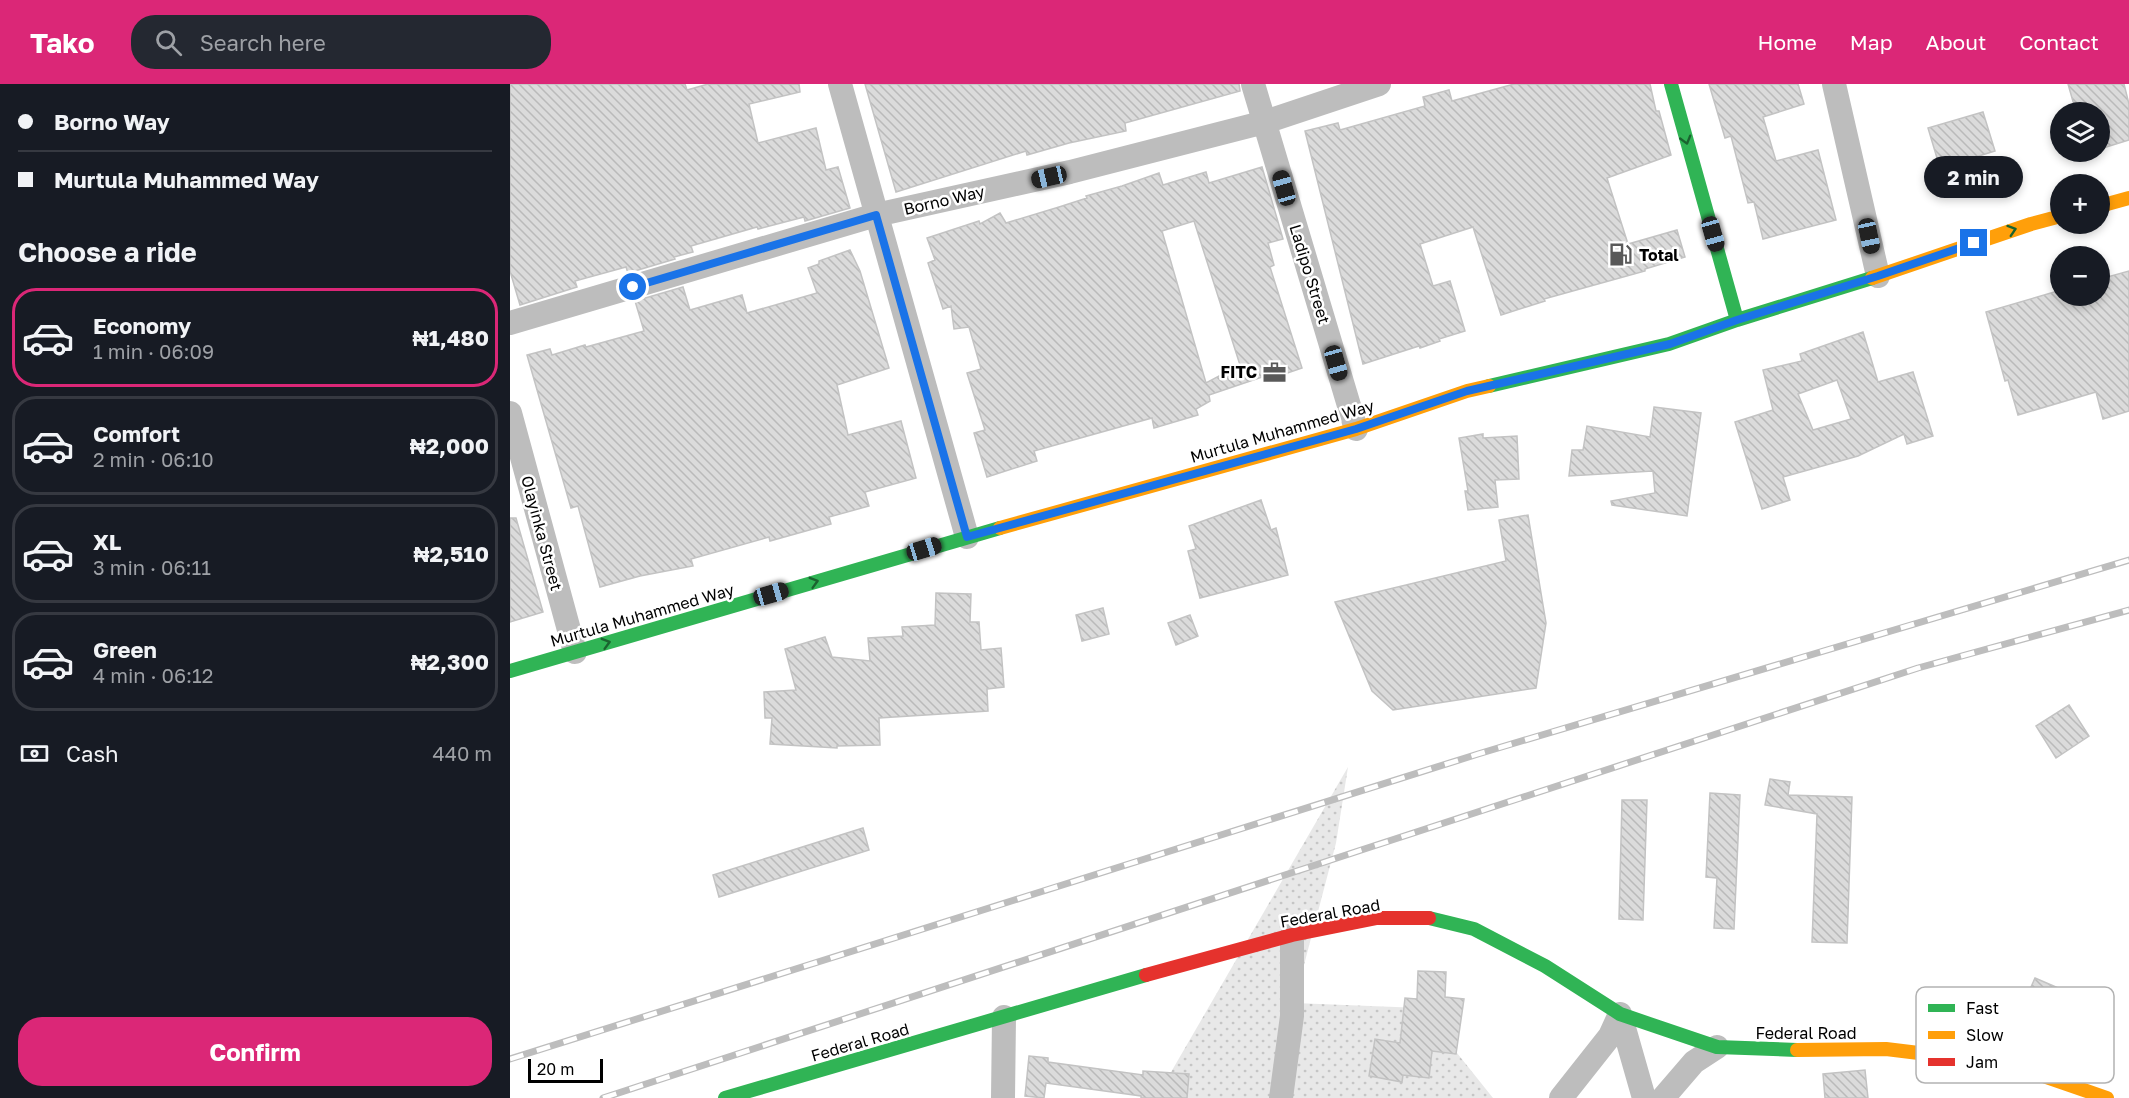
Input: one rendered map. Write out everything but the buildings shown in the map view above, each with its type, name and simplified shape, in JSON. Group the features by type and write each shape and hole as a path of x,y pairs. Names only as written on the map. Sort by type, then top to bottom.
{"main road":[{"path":"1671,84 1737,320"},
{"path":"2110,203 2129,198"},
{"name":"Murtula Muhammed Way","path":"510,671 967,537 1356,429 1467,391 1670,344 1737,320 2050,219"},
{"name":"Federal Road","path":"725,1098 1292,935 1377,918 1431,918 1474,929 1545,966 1620,1014 1717,1047 1766,1050 1886,1049 1916,1053"},
{"name":"Federal Road","path":"2064,1083 2107,1098"}],"street":[{"path":"840,84 967,537"},
{"name":"Ladipo Street","path":"1253,84 1356,429"},
{"name":"Borno Way","path":"510,323 876,215 1070,172 1265,122 1379,84"},
{"path":"1834,84 1878,276"},
{"name":"Olayinka Street","path":"510,413 574,652"},
{"path":"1281,1098 1292,1016 1292,935"},
{"path":"1561,1098 1610,1036 1620,1014"},
{"path":"1620,1014 1644,1098"},
{"path":"1003,1098 1004,1017"},
{"path":"1663,1098 1694,1062 1717,1047"}],"shaded area":[{"path":"1348,767 1336,843 1294,1003 1421,1008 1493,1098 1156,1098"}],"railway":[{"path":"510,1059 1478,754 2129,560"},
{"path":"603,1098 1918,668 2129,610"}],"traffic: fast":[{"path":"1671,84 1737,320 1872,278"},
{"path":"1489,386 1669,344 1737,320"},
{"path":"510,671 1000,528"},
{"path":"1429,918 1474,929 1545,966 1620,1014 1717,1047 1797,1050"},
{"path":"725,1098 1146,975"}],"traffic: slow":[{"path":"2110,203 2129,198"},
{"path":"1872,278 2050,219"},
{"path":"1000,528 1356,429 1467,391 1489,386"},
{"path":"1797,1050 1886,1049 1916,1053"},
{"path":"2064,1083 2107,1098"}],"traffic: jam":[{"path":"1146,975 1292,935 1377,918 1429,918"}],"place":[{"name":"Total","path":"1621,255"},
{"name":"FITC","path":"1275,372"}],"route":[{"path":"633,287 876,215 967,537 1356,429 1467,391 1670,344 1974,243"}]}
